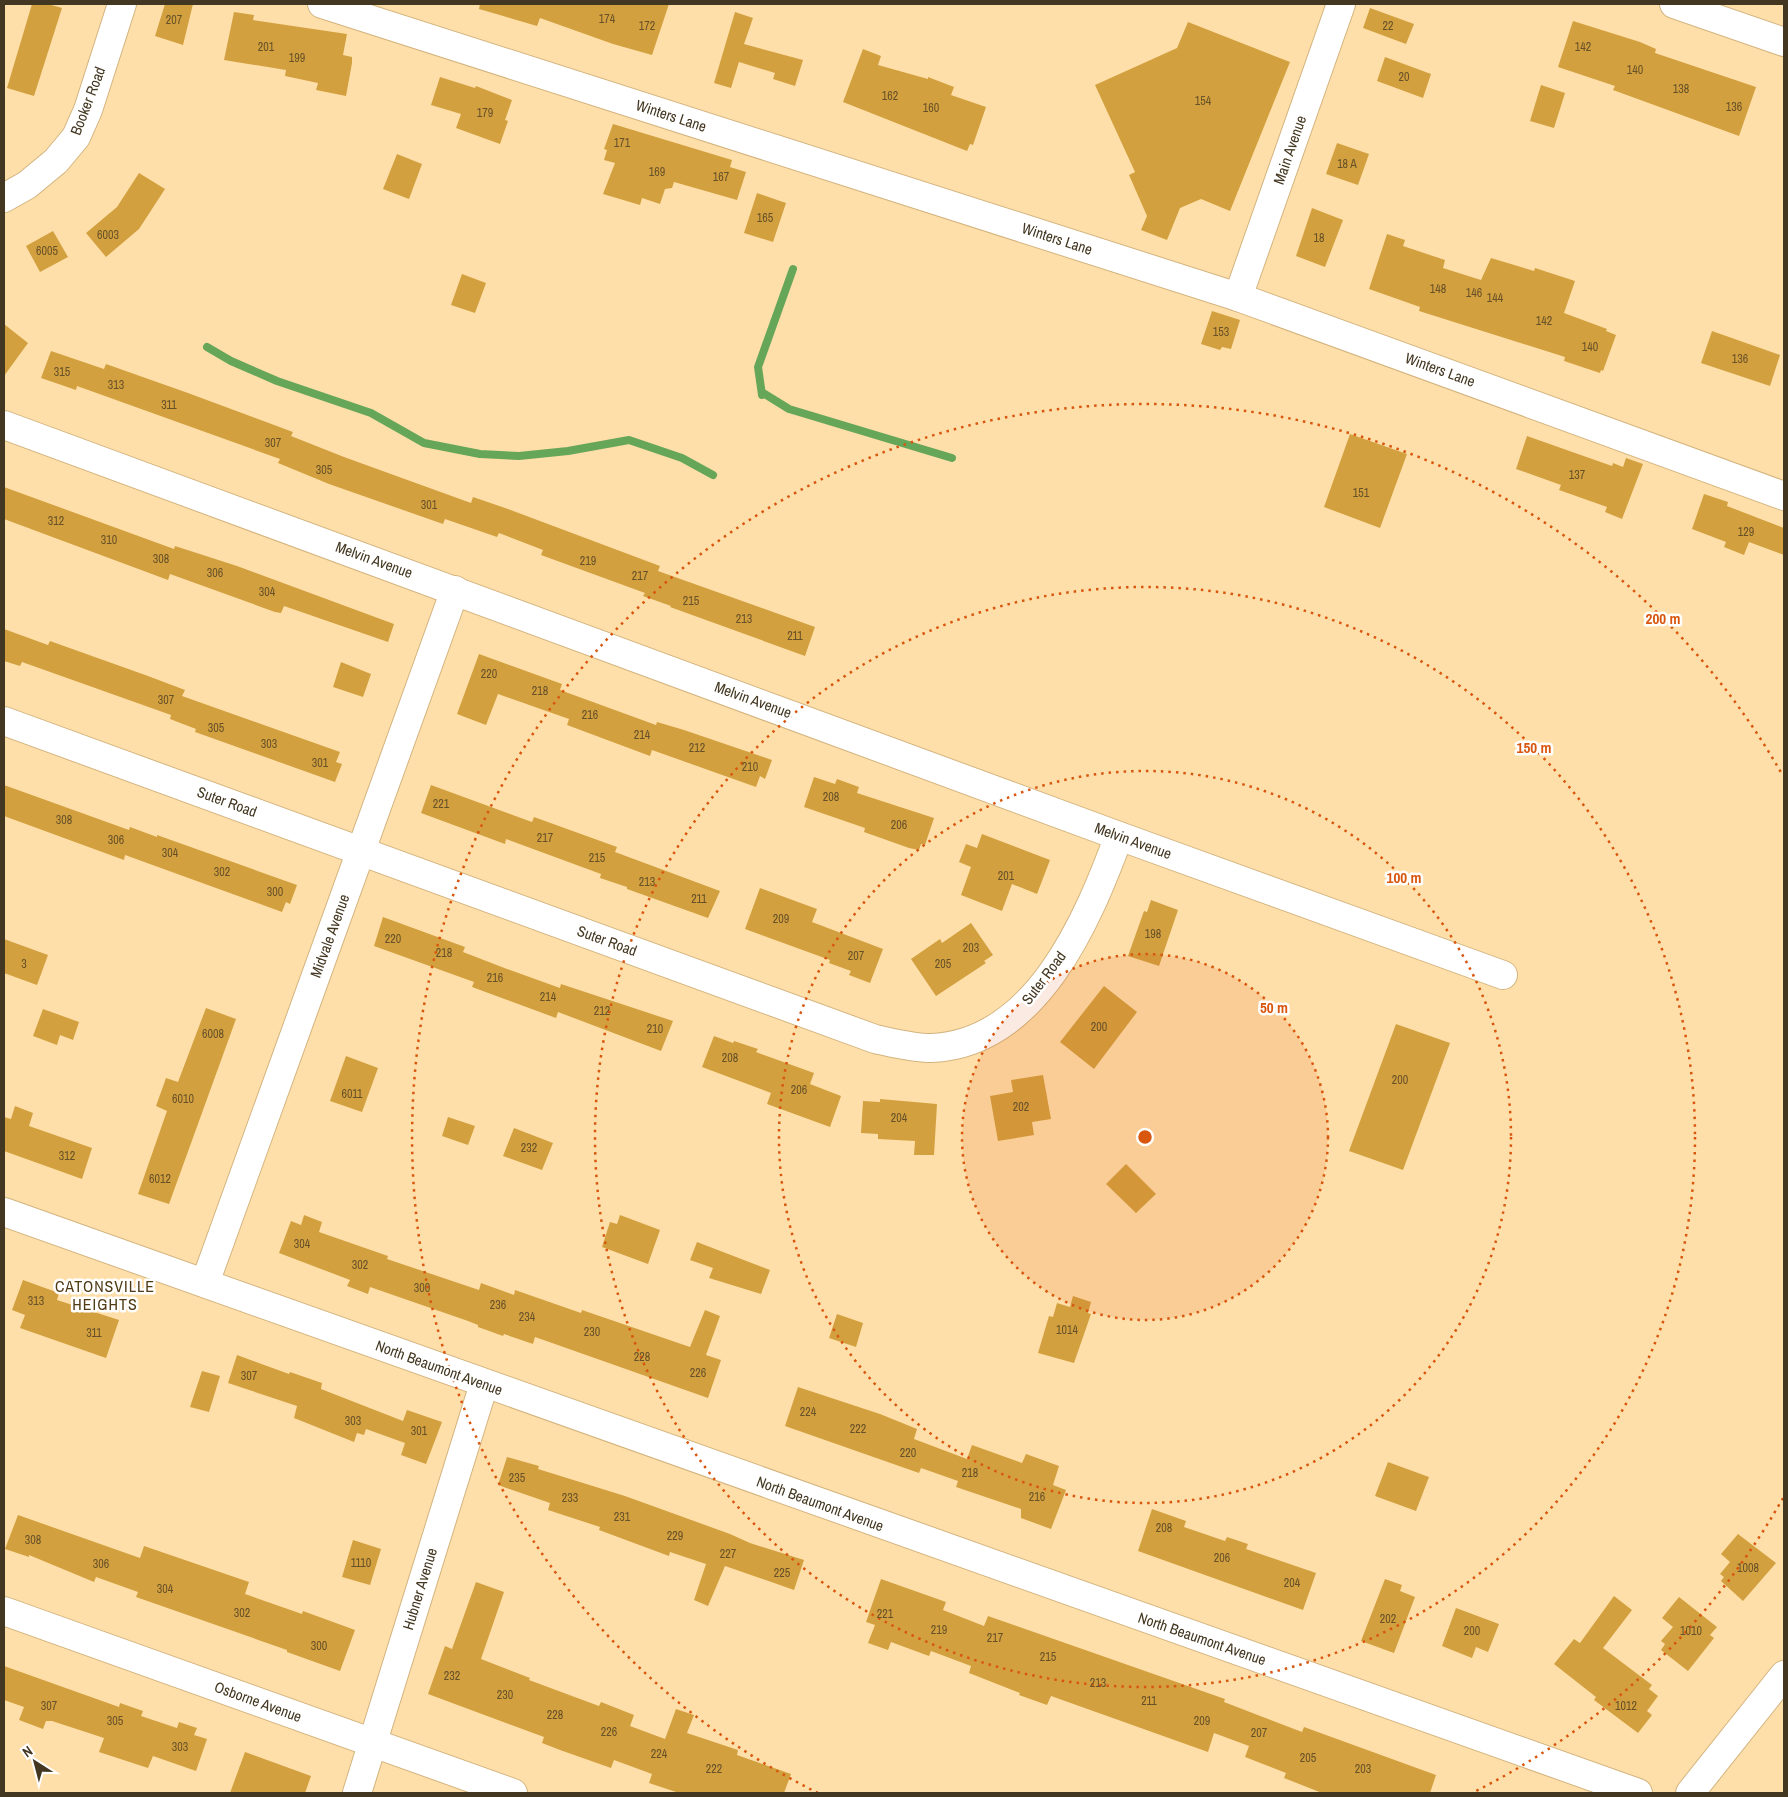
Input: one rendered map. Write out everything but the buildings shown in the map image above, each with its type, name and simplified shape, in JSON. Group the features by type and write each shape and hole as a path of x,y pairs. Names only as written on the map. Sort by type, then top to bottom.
{"street":[{"name":"Booker Road","path":"4,198 27,185 56,161 76,137 88,110 122,4"},
{"name":"Winters Lane","path":"326,4 1238,297 1784,496"},
{"name":"Main Avenue","path":"1238,297 1341,4"},
{"path":"1674,4 1784,42"},
{"name":"Melvin Avenue","path":"4,425 1118,836 1504,975"},
{"name":"Midvale Avenue","path":"204,1283 455,590"},
{"name":"Suter Road","path":"4,721 875,1038 905,1046 932,1048 960,1043 988,1033 1013,1017 1034,997 1053,971 1096,898 1118,836"},
{"name":"North Beaumont Avenue","path":"4,1212 1638,1793"},
{"name":"Hubner Avenue","path":"357,1793 484,1384"},
{"name":"Osborne Avenue","path":"4,1610 513,1793"},
{"path":"1690,1793 1784,1675"}],"waterway":[{"path":"762,395 758,367 793,269"},
{"path":"207,347 231,361 277,381 371,413 424,443 480,454 519,456 568,451 629,440 682,458 713,475"},
{"path":"763,393 789,409 952,458"}],"district":[{"name":"CATONSVILLE HEIGHTS","path":"105,1295"}]}
